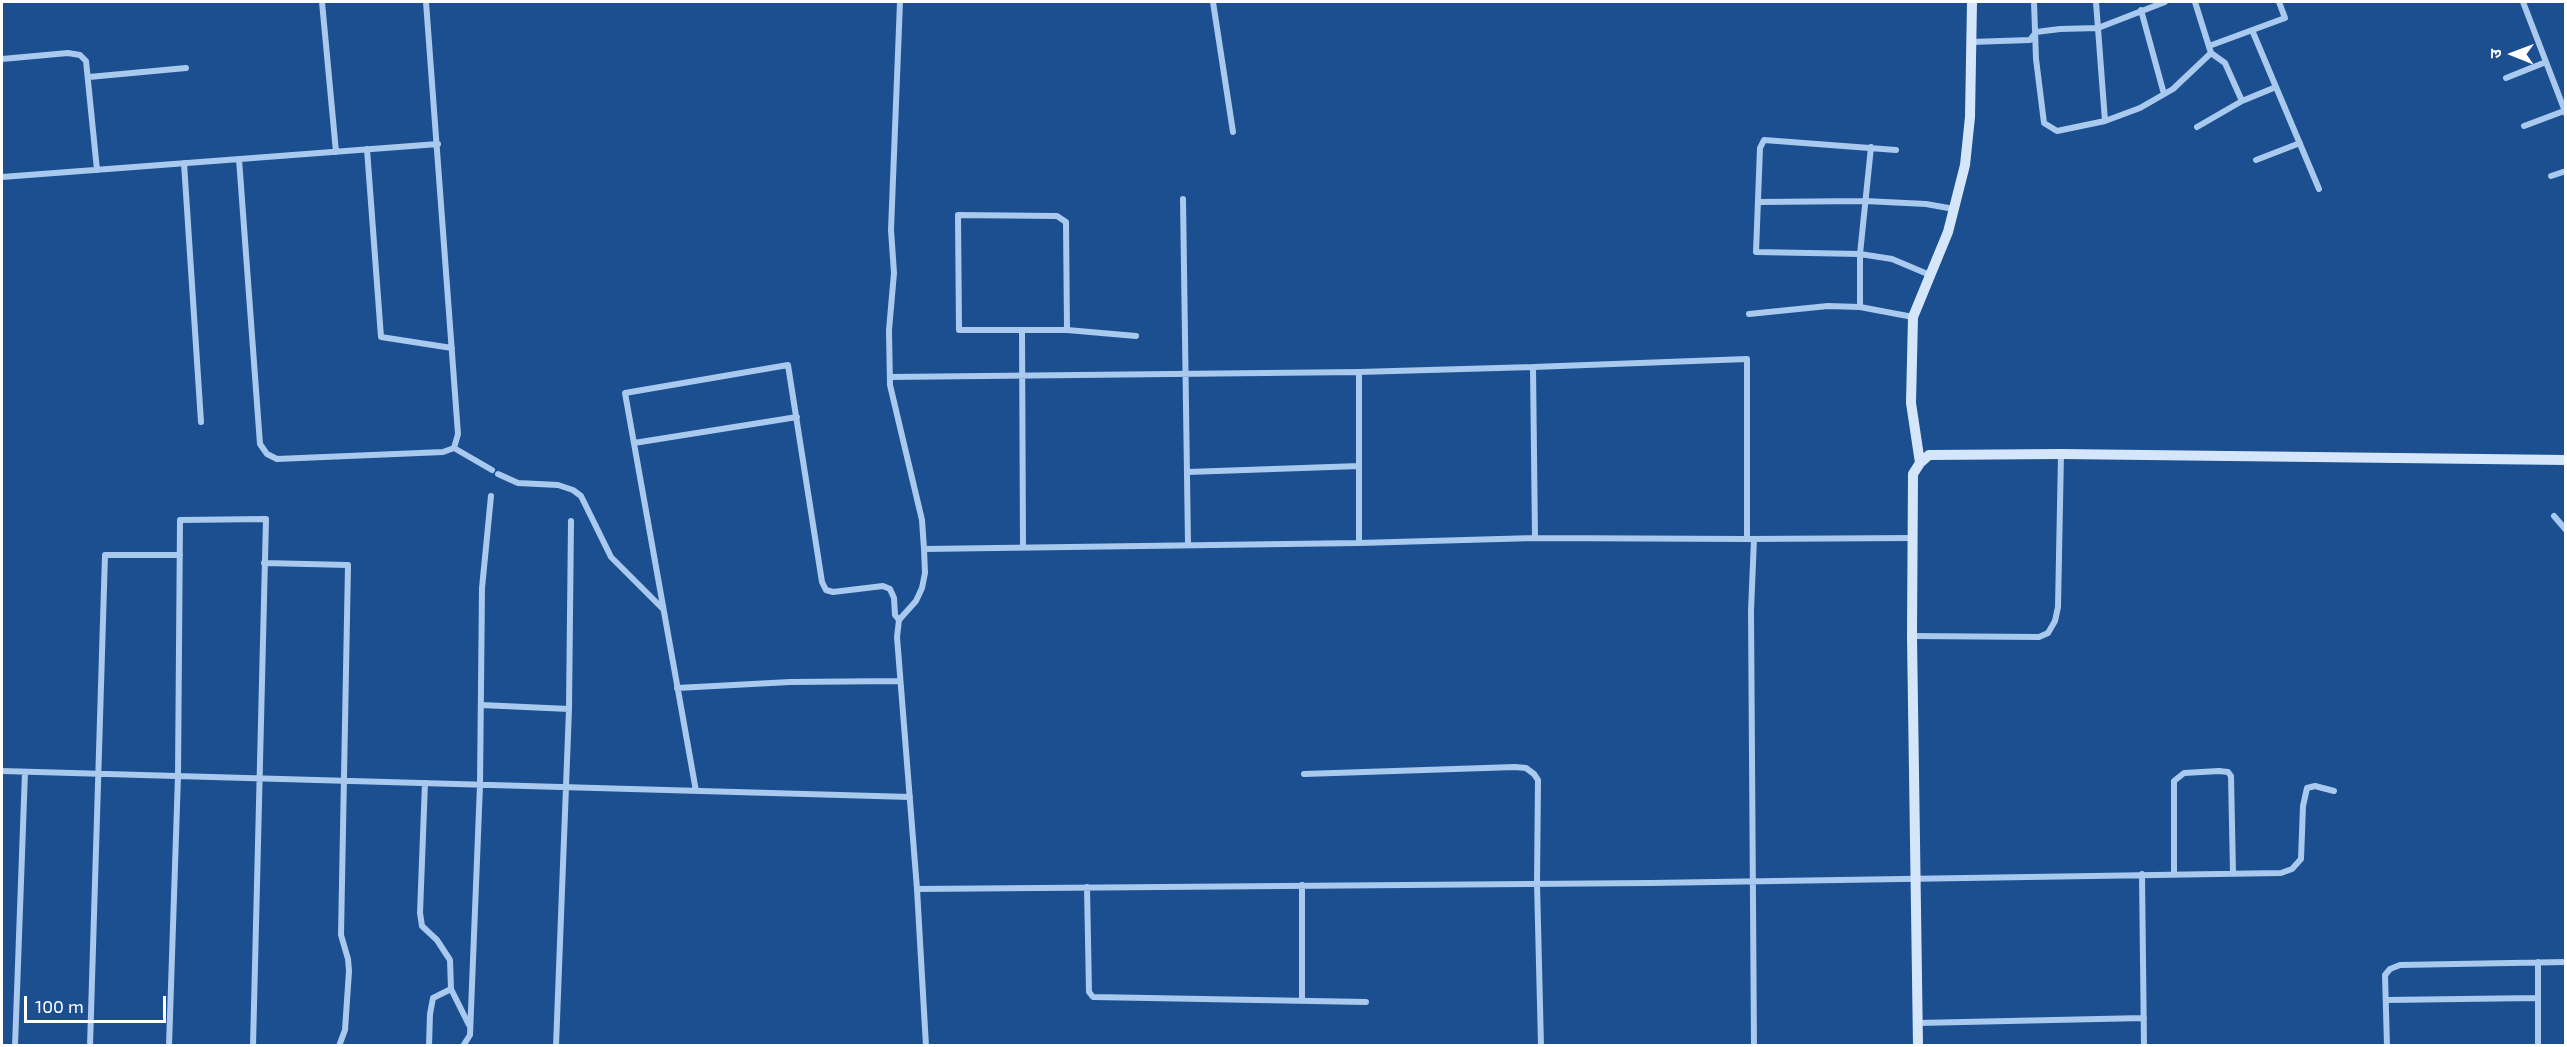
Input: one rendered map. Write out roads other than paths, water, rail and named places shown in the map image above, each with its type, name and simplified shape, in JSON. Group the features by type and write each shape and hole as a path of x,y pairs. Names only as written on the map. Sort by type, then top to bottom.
{"street":[{"path":"322,2 336,152"},
{"path":"426,2 458,434 454,448"},
{"path":"899,620 916,601 925,573 922,520 890,378 890,330 894,273 891,230 900,2"},
{"path":"1214,2 1233,132"},
{"path":"1920,463 1911,402 1913,317 1948,232 1965,165 1970,117 1972,2"},
{"path":"2034,2 2037,32 2036,58 2044,123 2057,131 2105,120 2140,108 2173,89 2210,49 2285,18 2279,2"},
{"path":"2096,2 2105,120"},
{"path":"1971,42 2030,40 2037,32 2098,28 2165,2"},
{"path":"2195,2 2210,49 2225,63 2242,100"},
{"path":"2523,2 2565,112 2524,126"},
{"path":"2141,10 2164,94"},
{"path":"2252,30 2319,189"},
{"path":"2,59 68,53 80,55 86,61 97,170"},
{"path":"2505,78 2546,62"},
{"path":"89,77 186,68"},
{"path":"2197,127 2242,100 2276,87"},
{"path":"1896,150 1764,140 1760,148 1756,252 1860,254 1892,259 1930,275"},
{"path":"2256,160 2300,143"},
{"path":"2,177 438,144"},
{"path":"1860,307 1860,254 1871,147"},
{"path":"367,149 381,337 452,348"},
{"path":"239,159 260,444 267,454 277,459 443,452 454,448"},
{"path":"184,163 201,422"},
{"path":"2551,176 2565,171"},
{"path":"1183,199 1188,544"},
{"path":"1759,202 1865,201 1926,204 1954,209"},
{"path":"1067,330 1066,222 1057,216 958,215 959,330 1067,330 1136,336"},
{"path":"1749,314 1828,306 1860,307 1913,317"},
{"path":"1022,330 1023,547"},
{"path":"890,378 1359,372 1747,359 1751,539 1754,1046"},
{"path":"696,791 626,393 788,365 822,582 826,590 833,592 883,586 890,589 899,620 897,636 917,889 926,1046"},
{"path":"1533,367 1535,538"},
{"path":"1359,372 1359,543"},
{"path":"634,443 797,417"},
{"path":"454,448 518,483 558,485 573,490 581,496 611,557 663,609"},
{"path":"1912,636 2038,637 2048,633 2055,621 2058,608 2061,454"},
{"path":"1918,1046 1912,636 1913,474 1920,463 1929,455 2061,454 2565,460"},
{"path":"1188,472 1359,466"},
{"path":"469,1046 480,785 482,588 491,496"},
{"path":"2554,516 2565,530"},
{"path":"169,1046 178,776 180,520 266,519 253,1046"},
{"path":"556,1046 569,709 571,521"},
{"path":"924,549 1359,543 1535,538 1914,538"},
{"path":"90,1046 105,555 180,555"},
{"path":"264,563 348,565 342,781 341,935 346,947 349,971 345,1030 339,1046"},
{"path":"677,688 790,682 900,681"},
{"path":"481,705 569,709"},
{"path":"1304,774 1526,768 1538,780 1537,883 1541,1046"},
{"path":"2,771 910,797"},
{"path":"2174,873 2174,781 2184,773 2219,771 2228,772 2231,776 2234,873"},
{"path":"15,1046 25,772"},
{"path":"425,783 422,926 437,940 450,960 451,989 470,1026"},
{"path":"917,889 1754,882 1914,877 2281,873 2292,869 2301,859 2303,806 2307,788 2315,786 2334,791"},
{"path":"2142,874 2144,1046"},
{"path":"1302,885 1302,1001"},
{"path":"1087,887 1089,992 1093,997 1366,1002"},
{"path":"2538,962 2538,1046"},
{"path":"2387,1046 2385,975 2390,969 2400,965 2565,962"},
{"path":"429,1046 429,1014 433,998 451,989"},
{"path":"2386,1000 2537,998"},
{"path":"1918,1023 2144,1018"},
{"path":"463,1046 470,1035"}]}
